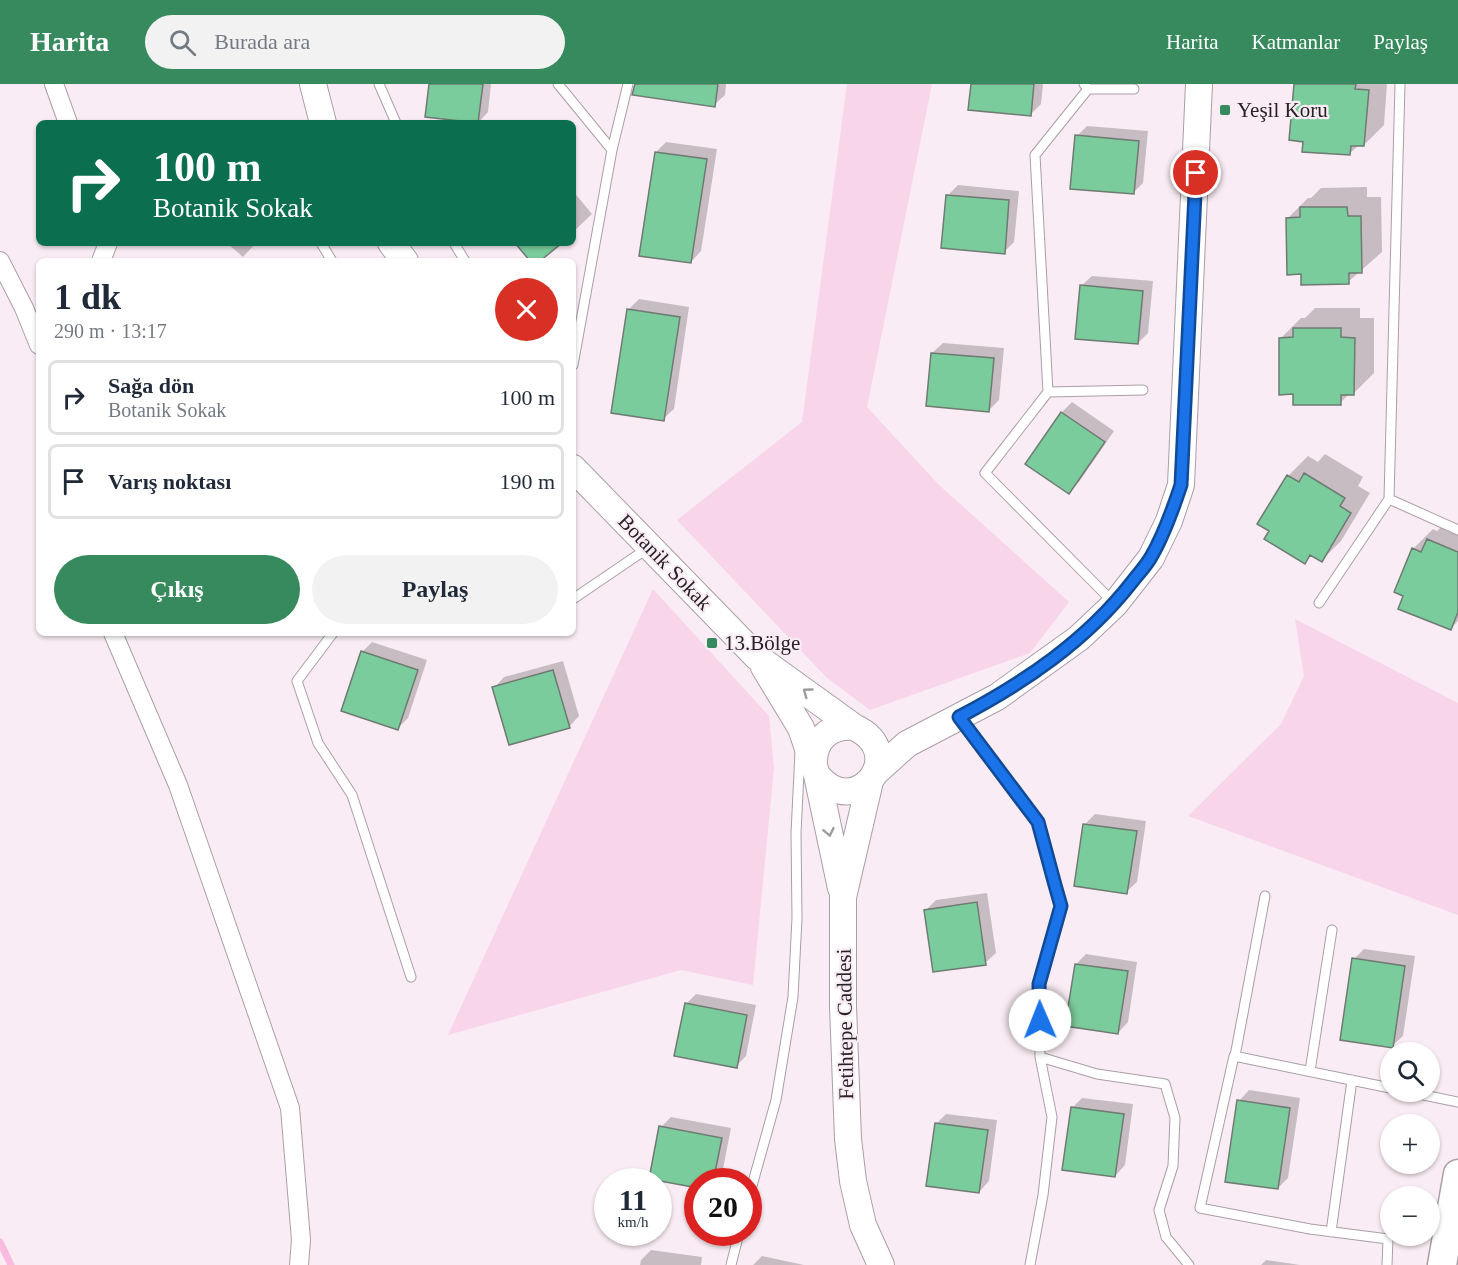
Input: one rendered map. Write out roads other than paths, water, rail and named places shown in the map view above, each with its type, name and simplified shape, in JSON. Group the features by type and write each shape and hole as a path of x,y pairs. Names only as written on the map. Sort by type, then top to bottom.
{"main road":[{"path":"314,84 322,120"},
{"path":"757,657 801,728 816,770 824,783 832,789 852,791 862,788 907,744 998,697 1079,638 1115,604 1151,558 1169,521 1181,485 1199,84"},
{"path":"393,246 403,258"},
{"name":"Botanik Sokak","path":"576,471 757,657"},
{"path":"757,657 873,739 878,749 879,761 873,776"},
{"path":"843,897 813,754 817,744 823,735 843,726 903,731 959,717"},
{"name":"Fetihtepe Caddesi","path":"873,776 843,897 843,1006 848,1139 853,1181 863,1225 881,1265"},
{"path":"1442,1265 1458,1174"}],"street":[{"path":"54,84 67,120"},
{"path":"0,261 32,304 36,327"},
{"path":"114,636 177,785 290,1108 301,1240 299,1265"}],"lane":[{"path":"380,84 395,120"},
{"path":"558,84 612,150"},
{"path":"576,348 612,150 628,84"},
{"path":"1319,603 1389,499 1400,84"},
{"path":"1115,604 985,473 1048,392 1035,155 1086,86 1134,89"},
{"path":"1048,392 1143,390"},
{"path":"1389,499 1458,530"},
{"path":"576,597 650,547"},
{"path":"331,636 297,681 318,743 351,795 411,977"},
{"path":"959,717 1038,822 1061,906 1039,984 1040,1057 1052,1117 1043,1195 1030,1265"},
{"path":"757,1168 776,1100 793,997 797,918 796,833 801,728"},
{"path":"1265,896 1235,1056 1200,1208 1331,1232 1388,1239 1387,1265"},
{"path":"1310,1071 1332,930"},
{"path":"1235,1056 1380,1086"},
{"path":"1040,1057 1097,1074 1165,1083 1175,1118 1175,1127 1173,1166 1159,1210 1166,1237 1189,1265"},
{"path":"1331,1232 1352,1080"},
{"path":"1440,1098 1458,1102"},
{"path":"731,1265 736,1246"}],"waterway":[{"path":"0,1242 11,1265"}],"place":[{"name":"Yeşil Koru","path":"1225,110"},
{"name":"13.Bölge","path":"712,643"}]}
